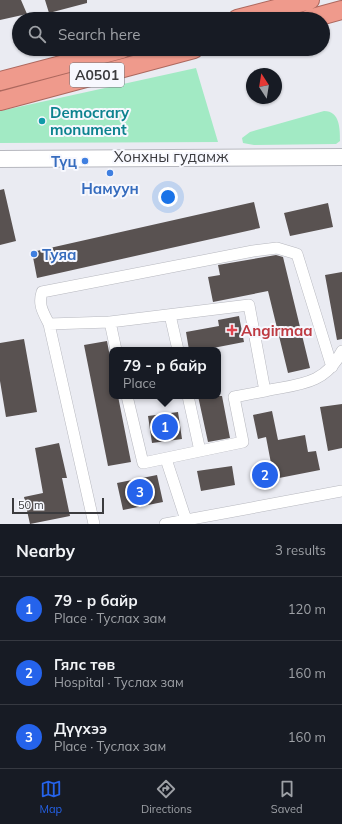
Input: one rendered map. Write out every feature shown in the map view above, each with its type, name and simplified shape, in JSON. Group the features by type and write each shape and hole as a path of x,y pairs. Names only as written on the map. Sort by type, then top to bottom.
{"highway":[{"path":"264,12 310,0"},
{"path":"330,13 342,10"},
{"name":"A0501","path":"0,81 95,56"},
{"name":"A0501","path":"0,101 168,56"}],"main road":[{"name":"Хонхны гудамж","path":"0,158 342,157"}],"street":[{"path":"94,524 49,324 41,307 40,299 42,292 252,251 277,248 297,254 332,367"},
{"path":"49,324 110,322 249,305 265,391"},
{"path":"170,315 177,347"},
{"path":"110,322 115,347"},
{"path":"128,399 143,463 243,442 234,397 313,380 328,373 342,351"},
{"path":"189,399 200,451"},
{"path":"166,459 186,520"},
{"path":"165,524 342,491"}],"green space":[{"path":"196,68 218,142 0,143 0,111"},
{"path":"324,111 333,114 338,122 340,141 336,144 254,145 243,143 242,138 250,132"}],"building":[{"path":"0,0 21,0 26,12 12,12 12,17 0,20"},
{"path":"45,0 87,0 87,3 49,12"},
{"path":"4,189 16,241 0,245 0,190"},
{"path":"254,202 260,228 37,278 32,252"},
{"path":"328,203 333,227 290,236 284,213"},
{"path":"276,255 283,257 310,368 288,373 268,291 213,302 208,277 220,275 218,265"},
{"path":"342,272 342,339 337,340 325,275"},
{"path":"239,316 244,342 218,347 188,347 186,332 219,326 218,320"},
{"path":"24,339 37,412 6,417 0,381 0,343"},
{"path":"107,341 109,352 109,399 119,399 131,462 108,466 84,345"},
{"path":"222,396 230,438 208,442 199,399 221,399"},
{"path":"342,404 342,448 328,451 320,407"},
{"path":"272,411 278,440 305,435 308,452 316,451 320,470 274,479 266,437 258,439 253,415"},
{"path":"178,412 182,439 152,443 148,416"},
{"path":"59,443 67,478 62,478 70,516 30,524 24,497 43,493 35,448"},
{"path":"232,466 235,485 201,491 197,471"},
{"path":"157,475 163,502 123,510 117,483"}],"place":[{"name":"Democrary monument","path":"42,121"},
{"name":"Түц","path":"85,161"},
{"name":"Намуун","path":"110,173"},
{"name":"Туяа","path":"34,254"},
{"name":"Angirmaa","path":"232,330"},
{"name":"79 - р байр","path":"165,427"},
{"name":"Гялс төв","path":"265,475"},
{"name":"Дүүхээ","path":"140,492"}]}
